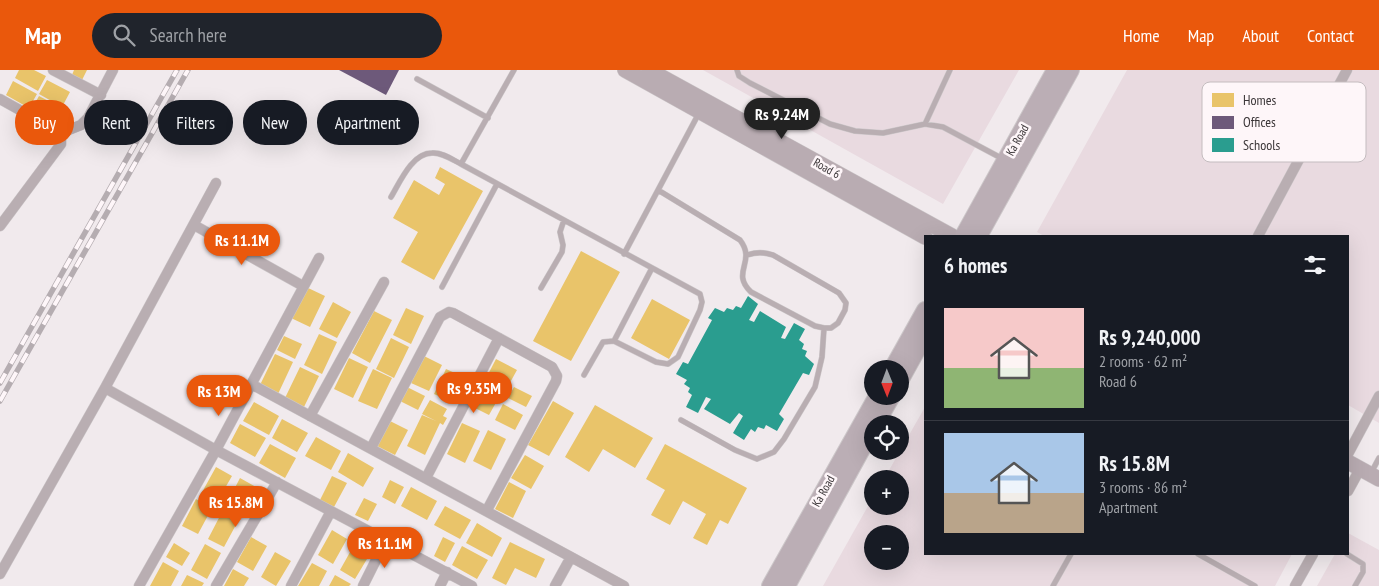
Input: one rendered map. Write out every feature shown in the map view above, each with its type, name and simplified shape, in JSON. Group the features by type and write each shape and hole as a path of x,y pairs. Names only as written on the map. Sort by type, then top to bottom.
{"main road":[{"name":"Ka Road","path":"964,235 1055,70"},
{"name":"Ka Road","path":"980,235 1071,70"},
{"path":"897,360 924,312"},
{"path":"909,365 924,338"},
{"name":"Ka Road","path":"770,586 871,405"},
{"name":"Ka Road","path":"787,586 864,446"}],"street":[{"path":"53,70 101,95"},
{"path":"74,128 81,125 88,118 114,70"},
{"name":"Road 6","path":"625,70 702,106 950,235"},
{"name":"Road 6","path":"648,70 702,106 924,236"},
{"path":"1341,82 1347,70"},
{"path":"0,99 15,107"},
{"path":"0,226 60,145"},
{"path":"1259,235 1298,162"},
{"path":"0,574 105,388 216,183"},
{"path":"194,225 304,286"},
{"path":"139,586 216,450 318,258"},
{"path":"310,416 384,282"},
{"path":"371,448 440,317 449,312 453,313 552,368 557,376 556,382 487,510"},
{"path":"426,478 499,338"},
{"path":"251,384 487,510 624,586"},
{"path":"105,388 216,450 472,586"},
{"path":"1349,452 1379,396"},
{"path":"1349,490 1364,471"},
{"path":"216,586 277,482"},
{"path":"291,586 332,511"},
{"path":"362,586 386,540"},
{"path":"1295,586 1312,555"},
{"path":"555,586 571,557"},
{"path":"440,586 447,572"}],"lane":[{"path":"461,164 514,70"},
{"path":"737,70 739,76 750,83 830,124 856,131 883,133 924,124 942,127 1005,160"},
{"path":"924,124 950,70"},
{"path":"417,79 488,118"},
{"path":"624,254 702,106"},
{"path":"391,197 410,166 424,154 434,152 461,164 700,294 702,302 700,310 678,357 668,364 656,362 614,341 602,342 584,375"},
{"path":"442,287 497,184"},
{"path":"658,190 733,235 744,246 747,255 742,271 743,280 745,286 751,292 815,326 831,328 838,323 845,310 846,303 839,293 773,254 756,252 747,255"},
{"path":"541,288 562,252 563,245 560,232 564,220"},
{"path":"614,341 652,268"},
{"path":"681,420 735,450 757,459 774,452 816,386 822,357 824,328"},
{"path":"1364,471 1379,458"},
{"path":"1053,586 1070,555"},
{"path":"1200,555 1255,586"},
{"path":"1349,555 1363,564 1363,572 1355,586"}],"shaded area":[{"path":"703,70 1019,70 943,204"},
{"path":"1127,70 1379,70 1379,423 1349,406 1349,235 1042,235 1037,232"},
{"path":"924,409 924,555 1291,555 1275,586 823,586 864,513 864,515 909,515 909,470 889,470 895,460 909,460 909,435"},
{"path":"1349,534 1379,550 1379,586 1317,586 1334,555 1349,555"}],"building: Homes":[{"path":"19,70 34,70 46,76 38,91 15,78"},
{"path":"74,70 87,70 82,80 72,75"},
{"path":"47,80 70,92 66,100 50,100 39,94"},
{"path":"13,81 37,94 34,100 15,100 6,95"},
{"path":"39,96 47,100 37,100"},
{"path":"440,167 483,191 434,280 401,262 418,232 393,218 414,180 439,195 445,184 435,178"},
{"path":"581,251 620,272 571,361 533,341"},
{"path":"306,287 325,296 310,327 291,318"},
{"path":"652,299 690,320 669,359 631,338"},
{"path":"333,302 351,312 337,338 319,329"},
{"path":"406,308 424,316 411,344 393,335"},
{"path":"374,311 392,320 370,363 352,353"},
{"path":"319,334 337,342 322,374 304,365"},
{"path":"284,336 302,344 295,359 277,350"},
{"path":"391,338 409,347 394,378 376,369"},
{"path":"275,354 293,362 278,394 260,385"},
{"path":"424,356 442,365 429,391 411,383"},
{"path":"349,358 368,367 353,398 334,389"},
{"path":"496,359 517,370 502,397 482,386"},
{"path":"300,367 319,376 304,407 285,398"},
{"path":"373,369 392,378 377,409 358,401"},
{"path":"446,369 464,377 452,402 434,394"},
{"path":"407,387 425,396 418,410 400,401"},
{"path":"514,387 532,396 526,407 508,398"},
{"path":"480,390 498,399 489,415 471,406"},
{"path":"430,400 447,409 443,416 447,418 443,425 440,423 425,455 407,446 422,415 436,421 422,414"},
{"path":"553,401 574,413 549,456 528,445"},
{"path":"254,402 279,416 269,435 243,421"},
{"path":"503,404 523,415 515,430 495,420"},
{"path":"595,405 653,438 635,468 603,449 589,472 565,457"},
{"path":"282,419 308,433 297,452 272,438"},
{"path":"390,421 408,430 395,455 377,446"},
{"path":"462,423 480,431 465,463 447,454"},
{"path":"240,424 266,438 255,457 230,443"},
{"path":"488,430 506,439 491,470 473,461"},
{"path":"316,437 341,451 331,470 305,456"},
{"path":"270,444 296,458 285,478 259,463"},
{"path":"665,444 747,488 728,524 720,520 707,545 693,538 706,514 683,501 670,525 651,515 665,490 646,479"},
{"path":"348,453 374,468 363,487 338,472"},
{"path":"525,455 544,466 531,489 511,478"},
{"path":"216,467 232,476 217,502 201,494"},
{"path":"332,476 347,483 334,507 320,500"},
{"path":"240,478 256,487 242,513 226,505"},
{"path":"390,480 404,487 395,504 382,497"},
{"path":"509,482 526,491 513,518 495,509"},
{"path":"411,487 437,501 427,520 401,506"},
{"path":"364,498 377,504 368,521 355,515"},
{"path":"196,499 212,508 198,534 182,526"},
{"path":"445,506 471,520 460,539 434,525"},
{"path":"222,512 238,521 224,547 208,539"},
{"path":"477,523 502,538 492,557 466,543"},
{"path":"332,530 347,539 333,564 318,555"},
{"path":"251,537 267,546 253,571 237,562"},
{"path":"443,537 455,543 445,562 434,556"},
{"path":"510,542 545,559 536,578 515,568 506,585 492,578"},
{"path":"174,543 190,553 182,566 166,557"},
{"path":"205,544 221,553 207,579 191,570"},
{"path":"354,545 370,554 355,579 340,570"},
{"path":"462,546 488,560 477,579 452,565"},
{"path":"275,552 291,561 276,586 261,577"},
{"path":"163,562 179,571 171,586 150,586"},
{"path":"312,563 327,571 319,586 298,586"},
{"path":"233,569 249,578 244,586 224,586"},
{"path":"187,575 204,583 202,586 181,586"},
{"path":"335,575 351,584 349,586 329,586"}],"building: Offices":[{"path":"339,70 399,70 386,95"}],"building: Schools":[{"path":"748,296 758,304 749,320 754,322 760,311 786,327 781,338 785,339 794,323 805,329 799,340 804,344 802,349 807,351 805,356 814,364 809,375 803,373 779,414 784,419 777,431 766,425 764,429 758,427 755,432 751,429 744,440 733,433 743,416 739,413 730,424 704,409 711,399 706,397 698,413 686,407 692,395 688,392 690,388 684,384 687,380 676,374 683,362 688,364 712,320 708,318 715,308 724,312 727,308 733,310 736,306 741,308"}],"railway":[{"path":"0,383 177,70"},
{"path":"0,401 188,70"}]}
